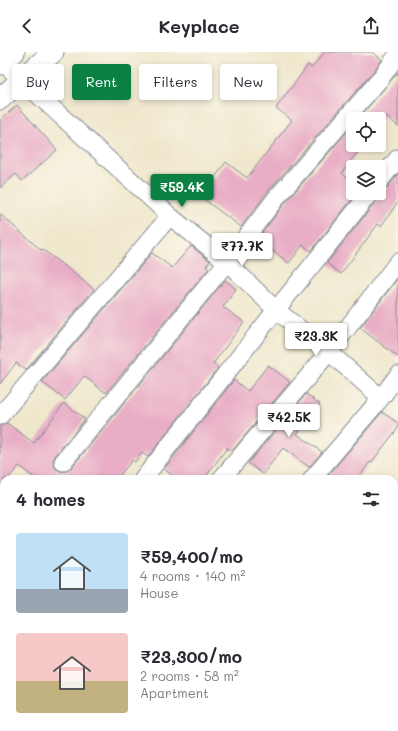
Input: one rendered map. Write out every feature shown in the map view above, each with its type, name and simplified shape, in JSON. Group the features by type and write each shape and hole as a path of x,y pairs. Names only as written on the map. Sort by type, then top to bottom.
{"street":[{"path":"40,64 53,52"},
{"path":"62,462 227,262 278,196 381,78 398,54"},
{"path":"4,59 12,68"},
{"path":"0,99 12,89"},
{"path":"44,100 170,216 227,262 276,310 329,352 381,398"},
{"path":"386,173 398,158"},
{"path":"146,475 364,200"},
{"path":"0,416 170,216"},
{"path":"225,475 329,352 398,262"},
{"path":"315,475 398,376"}],"building":[{"path":"324,52 372,52 382,60 269,190 241,227 201,197 226,162 247,178 292,120 276,108 308,65 312,68"},
{"path":"398,72 398,126 386,117 386,112 364,112"},
{"path":"17,105 57,150 22,181 16,174 0,188 0,120"},
{"path":"346,133 346,152 358,152 352,160 346,160 346,168 342,173 346,176 346,200 351,200 311,251 303,245 289,263 257,239 285,203"},
{"path":"398,174 398,202 381,226 378,224 341,274 327,263 377,200 386,200 387,188"},
{"path":"0,214 41,250 42,249 94,289 26,370 16,363 0,384"},
{"path":"191,246 210,261 206,266 209,268 106,393 84,376 65,400 42,382 152,253 172,268"},
{"path":"398,278 398,357 360,328"},
{"path":"225,280 236,289 223,307 244,322 213,364 218,368 148,457 142,453 135,462 132,460 120,475 31,475 19,466 11,475 0,475 0,426 7,423 34,443 64,403 85,419 53,460 56,469 62,472 71,468"},
{"path":"268,365 290,382 232,451 227,448 207,475 172,475 164,469 234,380 248,391"},
{"path":"306,394 320,404 297,434 322,452 309,467 283,448 263,474 248,463"},
{"path":"382,412 398,423 398,428 360,475 328,475"}]}
